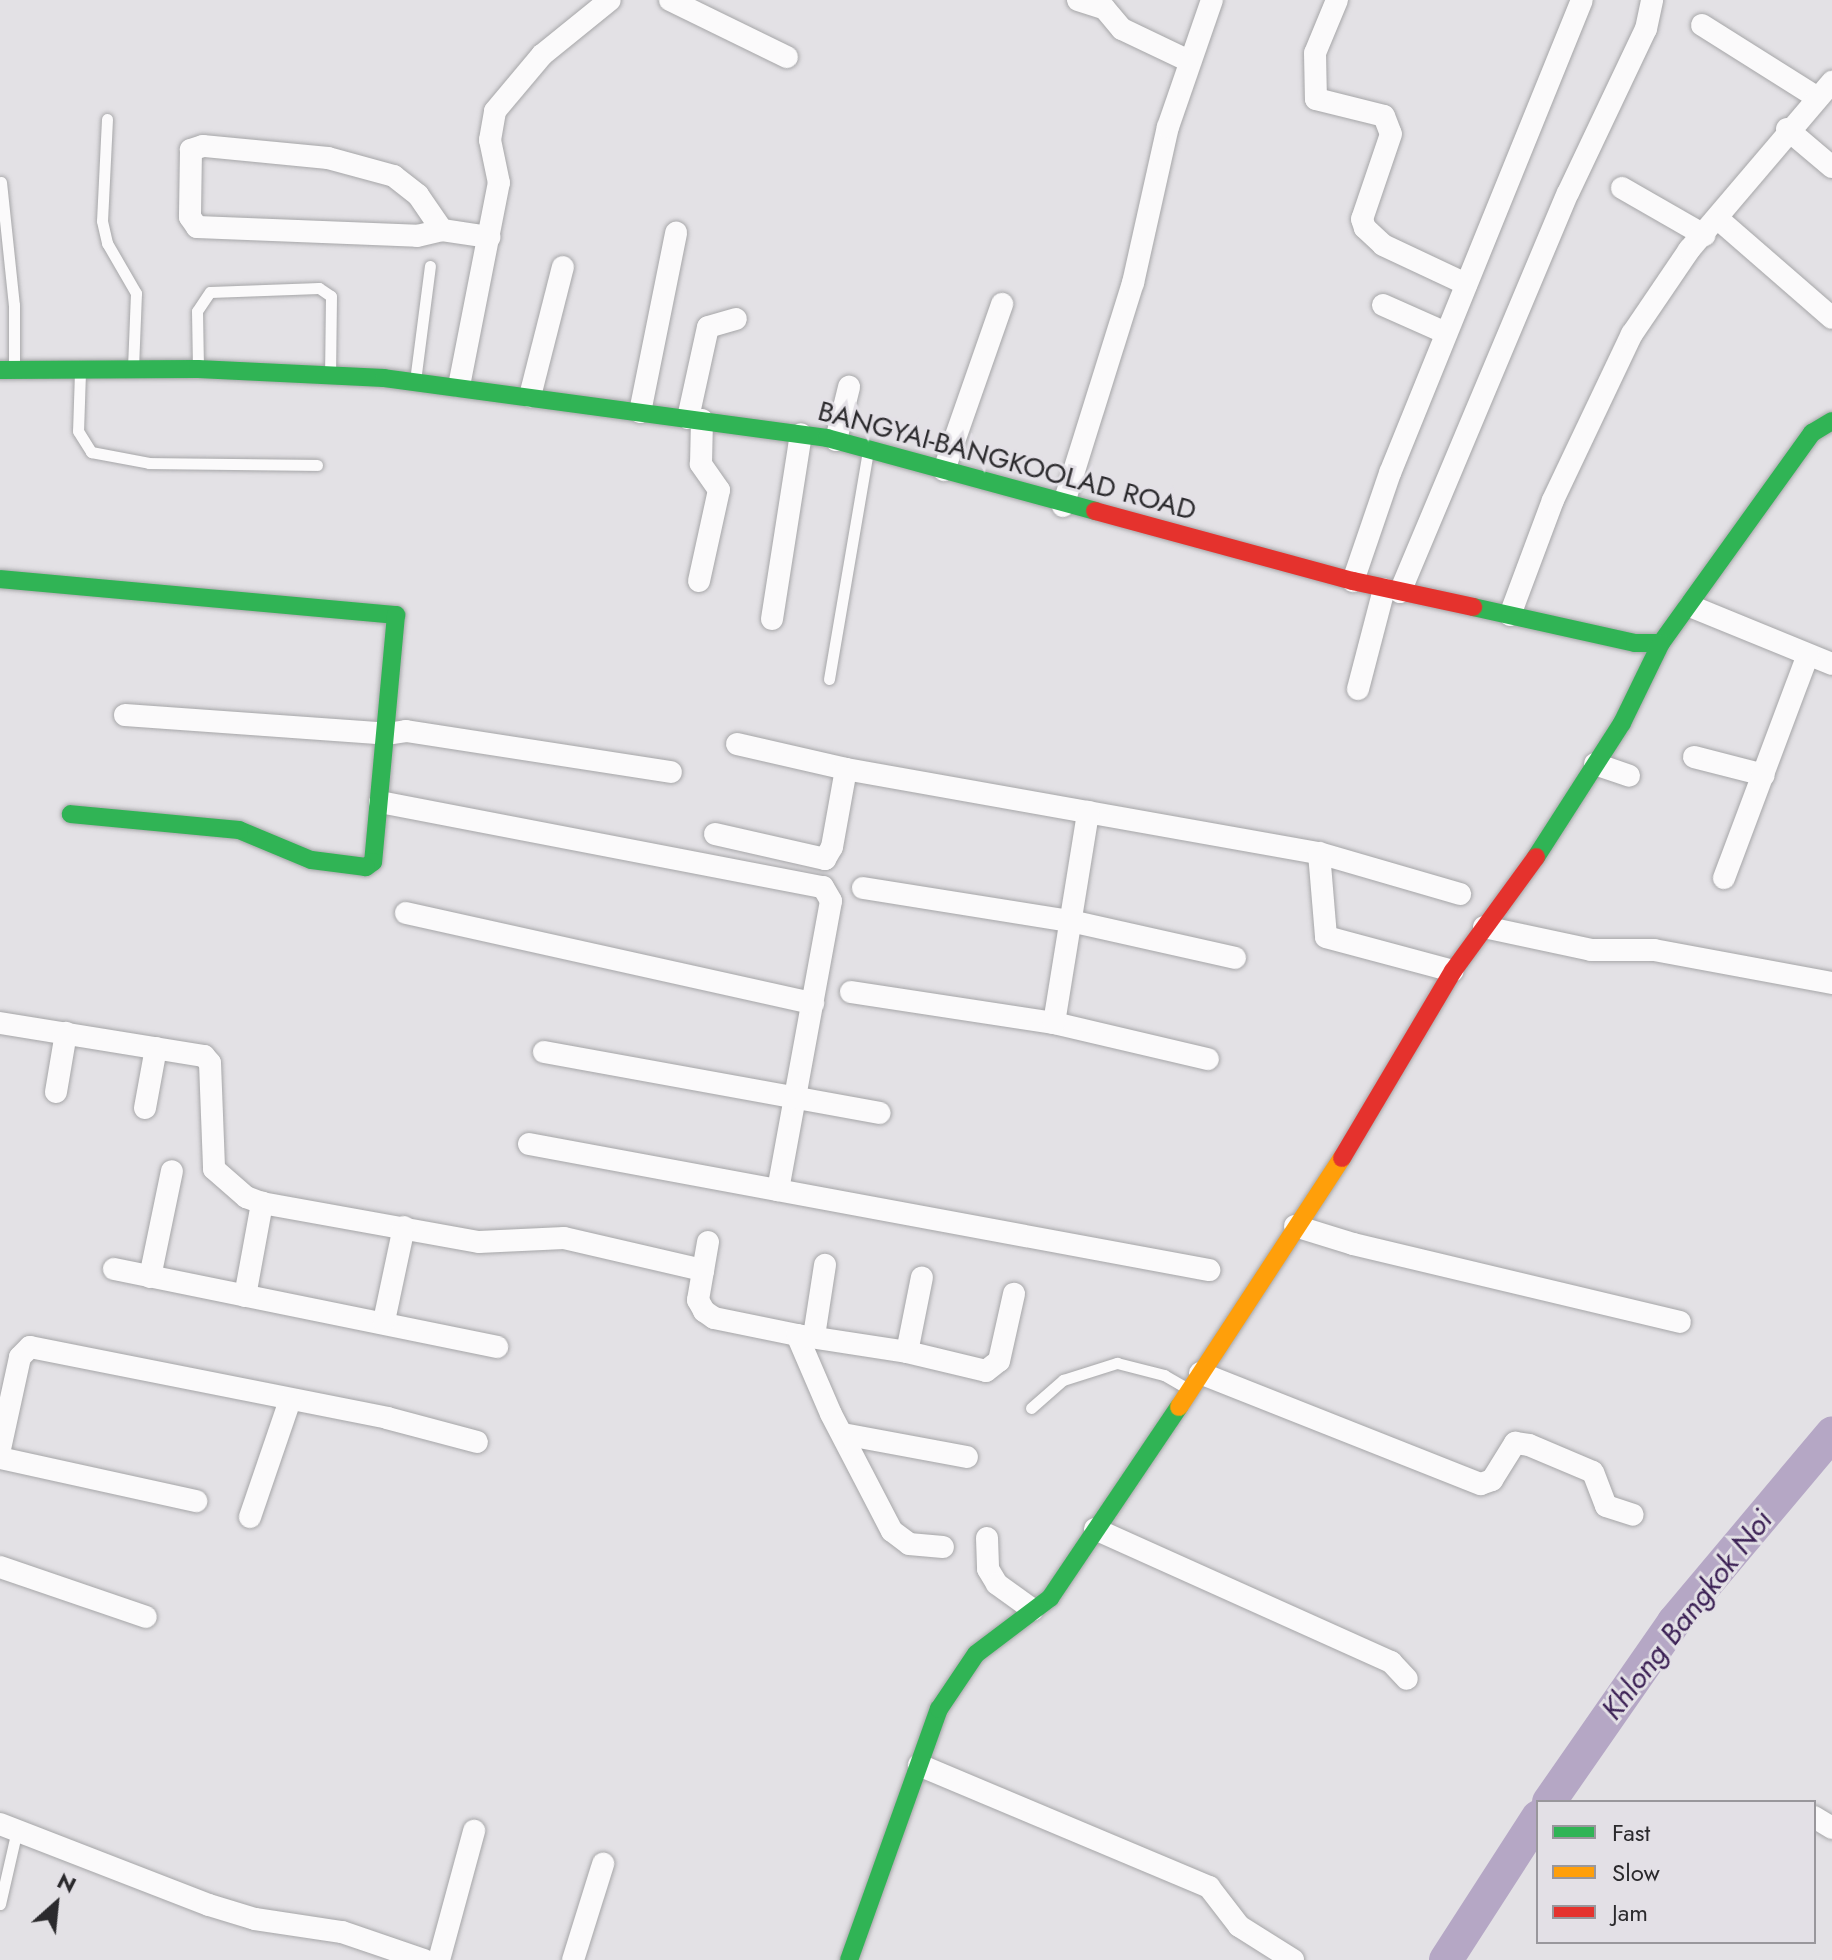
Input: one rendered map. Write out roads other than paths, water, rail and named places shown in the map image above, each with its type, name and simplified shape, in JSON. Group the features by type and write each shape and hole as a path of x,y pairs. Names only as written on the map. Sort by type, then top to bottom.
{"street":[{"path":"459,386 499,183 490,140 495,111 542,55 610,0"},
{"path":"670,0 787,57"},
{"path":"1078,0 1107,4 1122,29 1189,61"},
{"path":"1063,506 1133,283 1168,127 1212,0"},
{"path":"1337,0 1315,53 1316,99 1384,116 1391,134 1362,219 1365,228 1383,245 1466,284"},
{"path":"1353,581 1446,333 1582,0"},
{"path":"1358,689 1392,590 1568,193 1646,29 1652,0"},
{"path":"1510,615 1553,500 1632,334 1667,278 1787,129 1825,90 1702,25"},
{"path":"1787,129 1832,167"},
{"path":"442,230 418,195 394,176 328,158 203,146 191,150 190,217 197,227 417,236 442,230 489,237"},
{"path":"1622,188 1711,227 1832,318"},
{"path":"640,412 676,233"},
{"path":"530,396 563,267"},
{"path":"944,470 1002,304"},
{"path":"1383,305 1446,333"},
{"path":"699,581 719,490 701,464 695,419 708,327 736,319"},
{"name":"BANGYAI-BANGKOOLAD ROAD","path":"7,370 133,372 198,369 415,381 801,434 869,448 1063,506 1353,581 1635,643 1661,643"},
{"path":"836,440 849,387"},
{"path":"849,1960 939,1709 976,1654 1050,1598 1419,1034 1453,971 1551,836 1622,723 1661,643 1812,433 1832,421"},
{"path":"772,619 801,434"},
{"path":"0,579 385,610 396,615 398,626 373,862 356,868 311,860 239,830 71,814"},
{"path":"1690,606 1825,659 1764,775 1724,878"},
{"path":"125,715 387,734 406,731 671,772"},
{"path":"737,744 846,769 1319,853 1460,894"},
{"path":"1694,757 1764,775"},
{"path":"1595,764 1629,776"},
{"path":"715,834 825,859 832,847 846,769"},
{"path":"380,802 823,887 831,901 778,1190"},
{"path":"1054,1023 1088,812"},
{"path":"1319,853 1326,937 1453,971"},
{"path":"863,888 1070,921 1235,958"},
{"path":"406,913 813,1003"},
{"path":"1484,927 1591,950 1654,950 1832,983"},
{"path":"851,992 1054,1023 1208,1059"},
{"path":"0,1023 208,1059 214,1169 246,1197 262,1203 479,1242 564,1238 703,1270"},
{"path":"56,1092 66,1033"},
{"path":"145,1108 156,1048"},
{"path":"544,1052 880,1113"},
{"path":"529,1144 1209,1270"},
{"path":"150,1277 172,1171"},
{"path":"245,1296 262,1203"},
{"path":"1295,1226 1680,1322"},
{"path":"384,1321 404,1227"},
{"path":"708,1242 698,1300 704,1311 714,1318 990,1370 999,1361 1014,1294"},
{"path":"825,1265 806,1336 843,1434 877,1508 898,1539 943,1547"},
{"path":"114,1269 384,1321 497,1347"},
{"path":"907,1352 922,1277"},
{"path":"0,1449 20,1357 30,1347 387,1418 477,1442"},
{"path":"1194,1381 1481,1484 1492,1480 1515,1443 1529,1445 1593,1472 1606,1506 1633,1515"},
{"path":"250,1517 290,1400"},
{"path":"843,1434 967,1457"},
{"path":"0,1458 196,1501"},
{"path":"1095,1529 1379,1656 1407,1679"},
{"path":"987,1538 988,1569 997,1584 1033,1610"},
{"path":"0,1567 146,1617"},
{"path":"919,1765 1209,1887 1239,1926 1293,1960"},
{"path":"8,1827 209,1905 255,1919 342,1932 424,1960"},
{"path":"439,1960 474,1831"},
{"path":"573,1960 603,1864"}],"lane":[{"path":"107,119 102,221 107,243 136,293 133,372"},
{"path":"1,182 14,305 7,370"},
{"path":"415,381 430,266"},
{"path":"198,369 197,311 210,292 319,288 331,296 330,375"},
{"path":"80,371 78,431 91,452 149,463 317,465"},
{"path":"829,679 869,448"},
{"path":"1031,1408 1063,1380 1117,1363 1194,1381"},
{"path":"0,1904 8,1827"}],"waterway":[{"name":"Khlong Bangkok Noi","path":"1550,1800 1674,1622 1832,1434"},
{"name":"Khlong Bangkok Noi","path":"1446,1960 1536,1820"}]}
